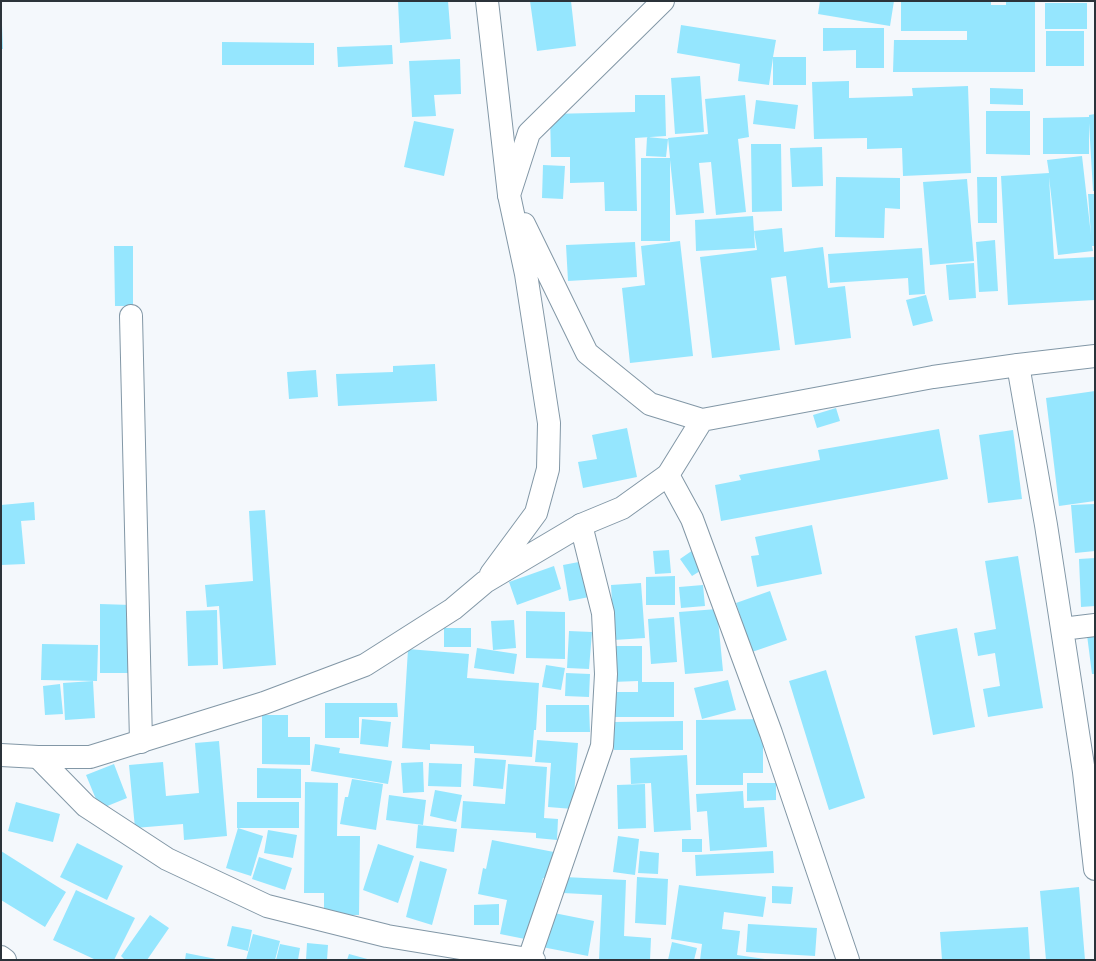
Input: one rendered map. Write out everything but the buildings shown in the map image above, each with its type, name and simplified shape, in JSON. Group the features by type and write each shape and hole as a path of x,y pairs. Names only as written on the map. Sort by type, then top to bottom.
{"street":[{"path":"485,582 536,513 548,469 549,423 526,274 509,195 487,1"},
{"path":"662,1 530,133 509,195 587,353 650,404 702,420 1018,364 1095,356"},
{"path":"131,316 141,742"},
{"path":"1018,364 1046,525 1092,817 1095,868"},
{"path":"1,755 90,758 264,703 365,665 453,609 485,582 581,525 622,508 668,475 702,420"},
{"path":"668,475 692,519 771,733 848,960"},
{"path":"38,757 86,806 167,859 267,906 387,936 531,959 602,746 606,674 603,613 581,525"},
{"path":"1062,628 1095,625"},
{"path":"1,957 5,960"}]}
